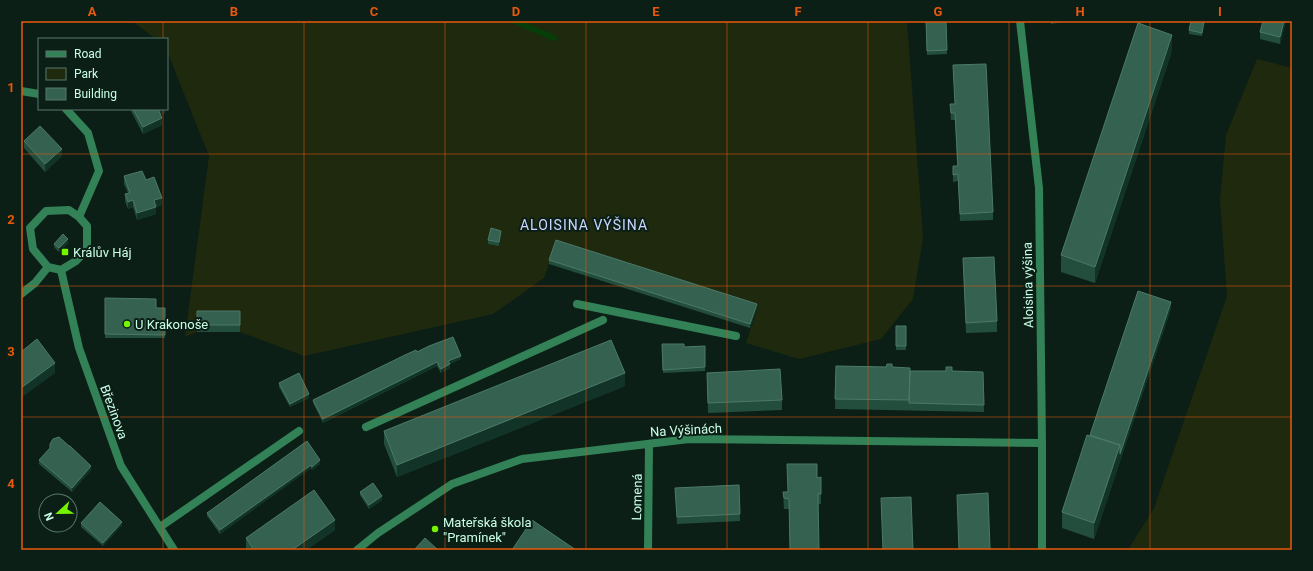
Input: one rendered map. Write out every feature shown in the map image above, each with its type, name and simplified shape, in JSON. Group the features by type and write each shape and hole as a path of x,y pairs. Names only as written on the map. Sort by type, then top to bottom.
{"street":[{"name":"Aloisina výšina","path":"1020,21 1038,188 1042,550"},
{"path":"21,91 38,94"},
{"path":"67,110 88,132 99,171 79,217"},
{"path":"69,210 79,217 87,226 87,249 76,261 61,270 48,267 32,249 30,228 46,211 69,210"},
{"path":"21,294 35,283 48,267"},
{"name":"Březinova","path":"61,270 79,348 121,466 174,550"},
{"path":"576,304 736,336"},
{"path":"366,427 603,320"},
{"path":"160,527 300,431"},
{"name":"Na Výšinách","path":"357,550 378,533 452,484 522,459 689,439 1042,443"},
{"name":"Lomená","path":"648,550 649,444"}],"green space":[{"path":"132,21 907,21 923,238 913,299 881,339 799,359 746,343 758,307 556,244 544,278 493,314 304,356 240,332 197,332 185,337 209,156 168,54 168,38 155,38"},
{"path":"1257,59 1292,68 1292,550 1128,550 1154,508 1227,296 1220,200 1226,135"}],"building":[{"path":"926,21 946,21 947,50 927,51"},
{"path":"1191,21 1204,21 1202,33 1189,30"},
{"path":"1263,21 1284,21 1280,37 1260,32"},
{"path":"1138,23 1172,35 1095,267 1061,255"},
{"path":"986,64 993,212 960,214 958,174 953,175 953,166 958,166 955,113 951,113 950,104 955,104 953,65"},
{"path":"134,110 158,110 162,118 143,127"},
{"path":"40,126 62,149 45,164 24,141"},
{"path":"142,171 146,180 154,177 162,198 154,200 156,207 137,213 133,200 128,202 125,194 130,193 124,176"},
{"path":"491,228 501,231 499,242 488,240"},
{"path":"63,234 68,239 59,248 54,244"},
{"path":"556,240 757,304 750,324 549,260"},
{"path":"994,257 997,321 966,323 963,258"},
{"path":"1138,291 1171,302 1120,454 1120,445 1090,435"},
{"path":"105,298 156,299 156,308 165,308 165,335 105,334"},
{"path":"197,311 240,311 240,325 197,325"},
{"path":"896,326 906,326 906,346 896,346"},
{"path":"453,337 461,356 448,361 450,364 441,369 437,362 323,419 313,400 416,350 417,352"},
{"path":"37,339 55,363 21,388 21,352"},
{"path":"611,340 625,373 397,465 384,431"},
{"path":"662,344 684,344 684,347 705,346 705,367 663,370"},
{"path":"887,364 892,364 892,367 910,368 909,400 835,399 836,366 886,367"},
{"path":"946,367 952,367 952,371 983,372 984,405 909,403 910,371 946,371"},
{"path":"780,369 782,400 708,403 707,373"},
{"path":"299,373 309,394 290,404 279,383"},
{"path":"1087,435 1120,445 1094,523 1062,512"},
{"path":"59,437 91,466 72,488 39,460 50,448 50,444 53,439"},
{"path":"307,441 320,460 220,530 207,513"},
{"path":"787,464 817,464 817,478 821,477 821,494 818,494 819,550 790,550 789,499 784,498 783,492 788,492"},
{"path":"373,483 382,496 369,505 360,492"},
{"path":"739,485 740,514 677,517 675,488"},
{"path":"314,490 335,520 292,550 254,550 246,538"},
{"path":"988,493 990,550 959,550 957,495"},
{"path":"911,497 913,550 883,550 881,498"},
{"path":"100,502 122,522 103,543 81,523"},
{"path":"532,520 576,550 512,550"},
{"path":"425,538 438,550 414,550"}],"waterway":[{"path":"515,21 554,38"}],"place":[{"name":"Králův Háj","path":"65,252"},
{"name":"U Krakonoše","path":"127,324"},
{"name":"Mateřská škola \"Pramínek\"","path":"435,529"}],"district":[{"name":"ALOISINA VÝŠINA","path":"584,225"}]}
